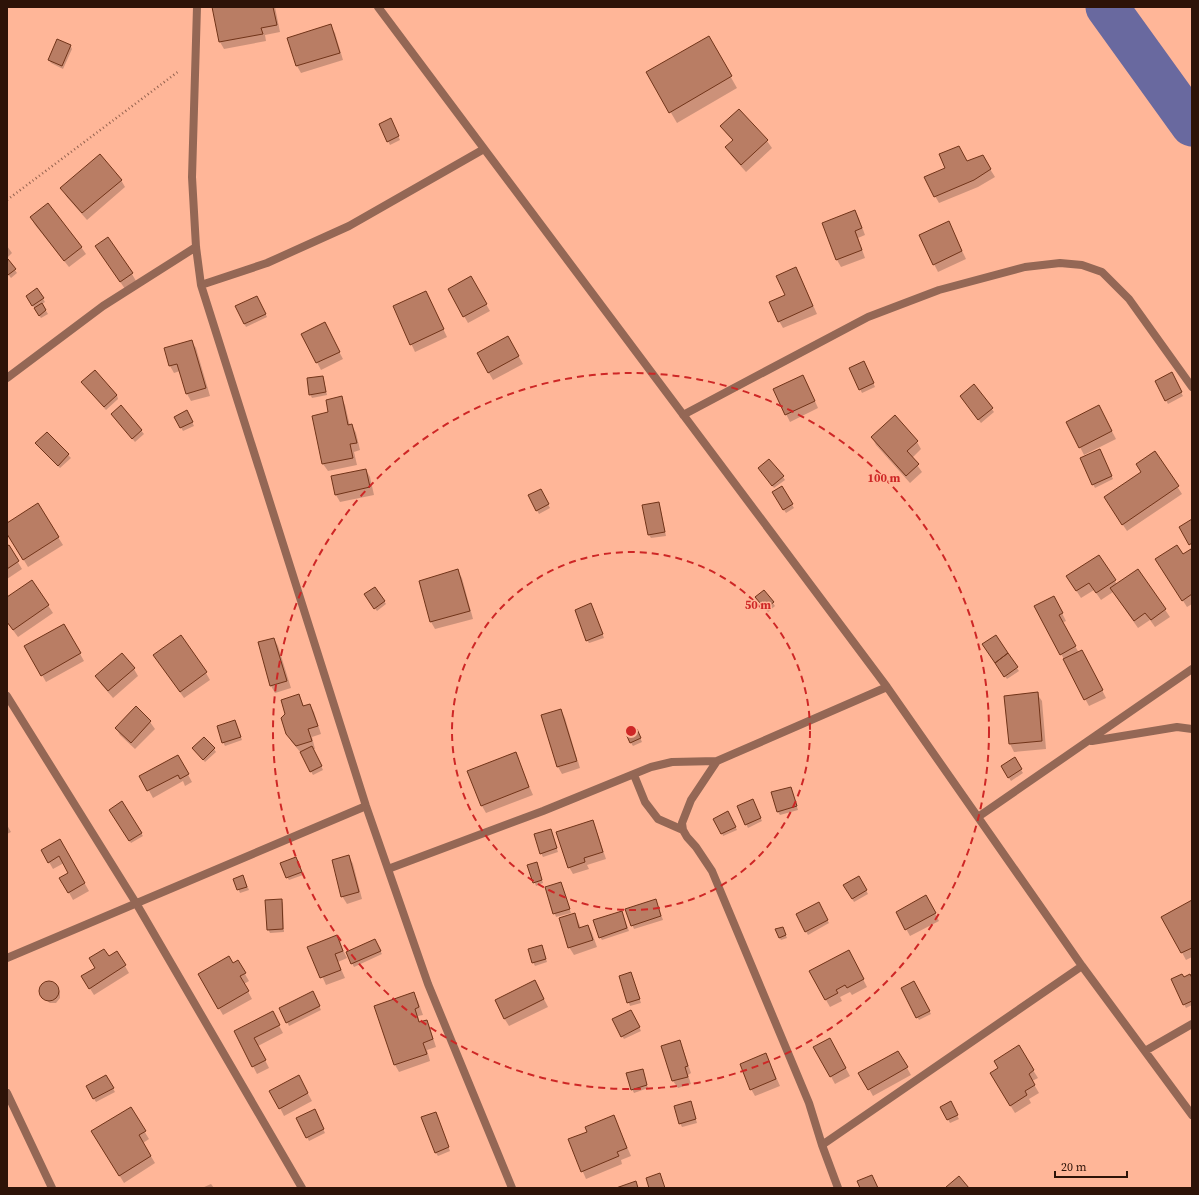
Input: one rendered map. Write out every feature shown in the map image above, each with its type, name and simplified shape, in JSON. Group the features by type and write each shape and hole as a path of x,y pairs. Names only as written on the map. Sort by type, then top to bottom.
{"street":[{"path":"197,7 192,177 200,285 366,806 428,984 512,1188"},
{"path":"378,7 886,687 1082,966 1192,1115"},
{"path":"200,285 267,263 349,226 484,149"},
{"path":"7,378 103,306 196,247"},
{"path":"683,415 868,318 939,290 1025,266 1060,263 1082,265 1102,272 1129,299 1192,387"},
{"path":"978,817 1192,669"},
{"path":"388,868 543,811 651,767 672,762 717,761 886,687"},
{"path":"7,696 136,903 302,1188"},
{"path":"1089,741 1177,727 1192,728"},
{"path":"717,761 691,800 682,822 683,830 686,837 696,848 712,871 808,1103 838,1188"},
{"path":"634,775 645,802 658,820 683,830"},
{"path":"7,958 366,806"},
{"path":"822,1146 1082,966"},
{"path":"1145,1051 1192,1024"},
{"path":"7,1093 52,1188"}],"path":[{"path":"7,200 195,59"}],"building":[{"path":"212,7 273,7 277,25 261,28 263,34 219,42"},
{"path":"331,24 340,53 296,66 287,38"},
{"path":"709,36 732,76 669,113 646,72"},
{"path":"57,39 71,45 62,66 48,60"},
{"path":"739,109 768,140 741,165 725,147 733,140 720,126"},
{"path":"391,118 399,136 387,142 379,124"},
{"path":"959,146 967,161 983,155 991,169 974,180 934,197 924,177 945,168 939,154"},
{"path":"100,154 122,180 82,213 60,188"},
{"path":"48,203 82,247 64,261 30,217"},
{"path":"855,210 862,228 855,231 862,250 836,260 822,223"},
{"path":"949,221 962,251 933,265 919,235"},
{"path":"108,237 133,273 120,282 95,246"},
{"path":"8,259 16,269 8,275 7,260"},
{"path":"796,267 813,306 778,322 769,302 785,295 776,276"},
{"path":"471,276 487,304 463,317 448,289"},
{"path":"37,288 44,298 32,306 26,296"},
{"path":"426,291 444,329 410,345 393,306"},
{"path":"257,296 266,314 244,324 235,306"},
{"path":"42,303 46,310 39,316 34,308"},
{"path":"325,322 340,352 316,363 301,334"},
{"path":"508,336 519,356 488,373 477,353"},
{"path":"192,340 206,388 186,394 177,364 169,366 164,348"},
{"path":"864,361 874,383 859,390 849,368"},
{"path":"95,370 117,395 104,407 81,382"},
{"path":"1172,372 1182,392 1165,401 1155,381"},
{"path":"803,375 815,401 785,415 773,389"},
{"path":"323,376 326,392 309,395 307,378"},
{"path":"974,384 993,408 978,420 960,396"},
{"path":"342,396 348,425 352,424 357,443 350,444 353,458 322,464 312,416 328,412 326,400"},
{"path":"121,405 142,430 132,439 111,414"},
{"path":"1099,405 1112,431 1079,448 1066,422"},
{"path":"187,410 193,422 180,428 174,417"},
{"path":"895,415 918,441 907,451 919,464 906,476 871,437"},
{"path":"47,432 69,454 58,466 35,443"},
{"path":"1100,449 1112,476 1092,485 1080,458"},
{"path":"1155,451 1179,486 1122,525 1104,497 1141,472 1136,464"},
{"path":"769,459 784,476 772,486 758,468"},
{"path":"366,469 370,487 335,495 331,476"},
{"path":"782,486 793,504 783,510 772,492"},
{"path":"541,489 549,504 536,511 528,495"},
{"path":"659,502 665,532 648,535 642,505"},
{"path":"38,503 59,537 23,560 7,534 7,523"},
{"path":"1192,519 1192,543 1189,545 1179,527"},
{"path":"9,545 19,561 7,569 7,546"},
{"path":"1177,545 1183,554 1191,549 1192,550 1192,594 1182,601 1155,559"},
{"path":"1099,555 1116,580 1096,593 1089,583 1076,591 1066,576"},
{"path":"458,569 470,611 430,622 419,581"},
{"path":"1138,569 1166,609 1151,620 1145,613 1134,621 1110,588"},
{"path":"32,580 49,605 13,630 7,622 7,597"},
{"path":"375,587 385,601 374,609 364,594"},
{"path":"764,590 774,602 765,609 755,597"},
{"path":"1054,596 1063,613 1059,615 1076,646 1060,655 1034,606"},
{"path":"591,603 603,634 586,641 575,610"},
{"path":"64,624 81,653 41,676 24,646"},
{"path":"181,635 207,672 180,692 153,655"},
{"path":"996,635 1008,653 995,663 982,644"},
{"path":"274,638 287,681 270,686 258,642"},
{"path":"1082,650 1103,690 1084,700 1063,659"},
{"path":"122,653 135,668 108,691 95,676"},
{"path":"1008,653 1018,667 1004,677 995,663"},
{"path":"1038,692 1042,741 1009,744 1004,696"},
{"path":"299,694 303,706 310,704 318,726 308,729 312,741 296,746 286,734 281,718 285,714 281,700"},
{"path":"136,706 151,721 131,743 115,728"},
{"path":"561,709 577,761 557,767 541,715"},
{"path":"235,720 241,737 222,743 217,726"},
{"path":"637,729 641,738 630,743 626,734"},
{"path":"204,737 215,748 203,760 192,748"},
{"path":"312,746 322,766 310,772 300,752"},
{"path":"516,752 529,787 481,806 467,771"},
{"path":"178,755 189,774 180,779 178,775 147,791 139,776"},
{"path":"1015,757 1022,769 1008,778 1001,766"},
{"path":"791,787 797,806 777,812 771,792"},
{"path":"753,799 761,818 745,825 737,806"},
{"path":"122,801 142,833 129,841 109,810"},
{"path":"728,811 736,827 721,834 713,819"},
{"path":"593,820 603,852 584,858 585,862 568,868 556,832"},
{"path":"551,829 557,848 540,854 534,834"},
{"path":"60,839 85,883 68,893 59,878 68,873 59,856 48,863 41,850"},
{"path":"349,855 359,892 341,897 332,860"},
{"path":"296,857 302,872 286,878 280,863"},
{"path":"537,862 542,880 533,883 527,865"},
{"path":"243,875 247,887 237,890 233,879"},
{"path":"859,876 867,890 852,899 843,885"},
{"path":"561,882 570,909 553,914 545,887"},
{"path":"926,895 936,913 905,930 896,912"},
{"path":"282,899 283,929 267,930 265,900"},
{"path":"656,899 661,916 631,926 625,909"},
{"path":"1192,900 1192,948 1181,953 1161,917"},
{"path":"819,902 828,920 805,932 796,914"},
{"path":"622,911 627,928 599,938 593,920"},
{"path":"575,913 579,928 588,925 593,940 568,948 559,918"},
{"path":"783,927 786,935 779,938 775,929"},
{"path":"337,935 343,951 335,954 341,970 320,978 307,947"},
{"path":"375,939 381,951 351,964 346,952"},
{"path":"542,945 546,959 532,963 528,949"},
{"path":"104,949 109,956 117,951 126,965 89,989 81,976 95,968 89,958"},
{"path":"849,950 864,979 847,988 845,985 836,990 838,993 825,1000 809,971"},
{"path":"229,956 233,963 238,960 246,973 240,976 249,991 218,1009 198,974"},
{"path":"631,972 640,999 627,1003 619,976"},
{"path":"1182,974 1184,977 1190,974 1192,978 1192,1001 1183,1005 1171,979"},
{"path":"535,980 544,999 504,1019 495,1000"},
{"path":"49,981 56,984 59,991 56,998 49,1001 42,998 39,991 42,984"},
{"path":"914,981 930,1011 916,1018 901,988"},
{"path":"313,991 320,1006 286,1023 279,1008"},
{"path":"414,992 419,1007 415,1009 419,1022 427,1020 433,1039 423,1043 427,1054 394,1065 374,1006"},
{"path":"631,1010 640,1027 621,1037 612,1019"},
{"path":"273,1011 280,1025 254,1038 266,1060 252,1067 234,1031"},
{"path":"830,1038 846,1068 830,1077 813,1047"},
{"path":"680,1040 688,1066 685,1067 688,1077 672,1081 661,1046"},
{"path":"1019,1045 1034,1070 1029,1074 1035,1085 1025,1091 1027,1095 1010,1106 990,1073 998,1068 994,1061"},
{"path":"898,1051 908,1067 868,1090 858,1073"},
{"path":"766,1053 776,1079 750,1090 740,1064"},
{"path":"643,1069 647,1085 631,1090 626,1073"},
{"path":"106,1075 114,1088 93,1099 86,1086"},
{"path":"299,1075 308,1093 279,1109 269,1091"},
{"path":"691,1101 696,1119 679,1124 674,1106"},
{"path":"951,1101 958,1115 947,1120 940,1107"},
{"path":"131,1107 146,1131 139,1135 151,1156 119,1176 91,1131"},
{"path":"315,1109 324,1129 306,1138 296,1118"},
{"path":"436,1112 449,1147 435,1153 421,1117"},
{"path":"614,1115 627,1148 617,1152 619,1156 581,1172 568,1139 587,1132 585,1127"},
{"path":"660,1173 665,1188 649,1188 646,1178"},
{"path":"872,1175 878,1188 860,1188 857,1181"},
{"path":"959,1176 969,1188 946,1187"},
{"path":"636,1181 638,1188 616,1188"}],"waterway":[{"path":"1107,7 1192,125"}]}
